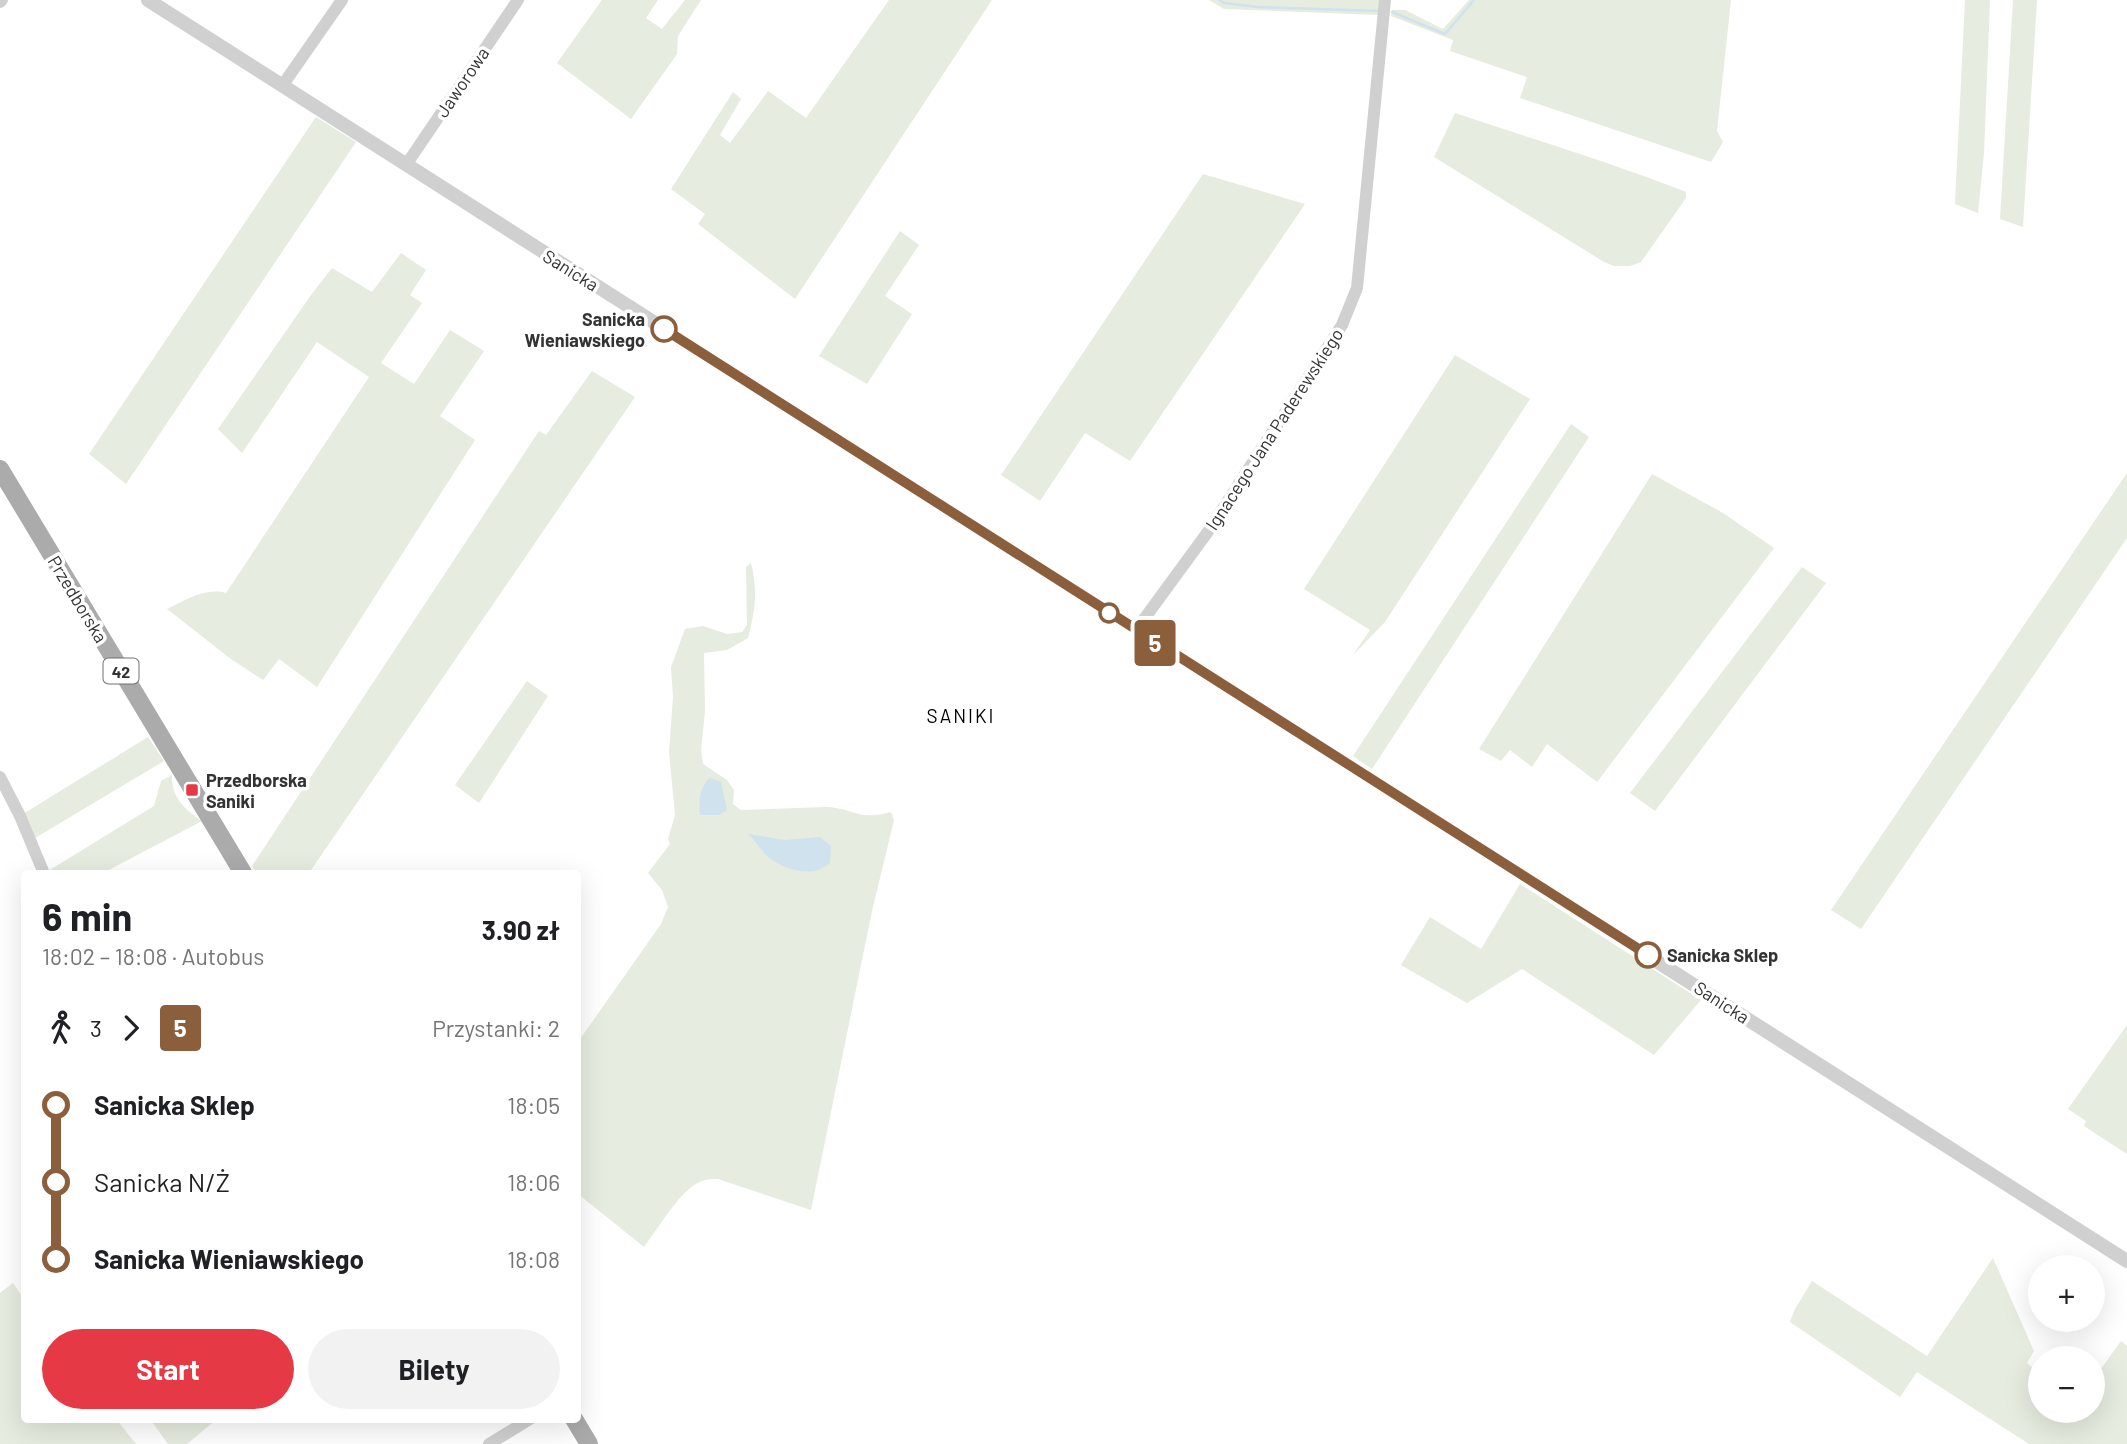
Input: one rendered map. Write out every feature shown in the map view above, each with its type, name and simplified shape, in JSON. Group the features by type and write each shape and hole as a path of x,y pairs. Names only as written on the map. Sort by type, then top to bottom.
{"main road":[{"name":"Przedborska","path":"0,469 241,870"},
{"path":"576,1423 589,1444"}],"street":[{"name":"Sanicka","path":"148,0 2127,1261"},
{"path":"282,86 342,0"},
{"name":"Jaworowa","path":"406,165 518,0"},
{"name":"Ignacego Jana Paderewskiego","path":"1136,630 1207,533 1342,325 1357,288 1385,0"},
{"path":"0,777 43,870"},
{"path":"489,1444 523,1423"}],"shaded area":[{"path":"602,0 658,0 646,18 662,29 685,0 701,0 678,36 677,54 631,119 557,63"},
{"path":"889,0 992,0 795,299 698,224 705,214 671,189 733,92 741,99 720,135 730,143 768,91 806,118"},
{"path":"1209,0 1380,0 1379,15 1224,9"},
{"path":"1469,0 1731,0 1717,131 1723,142 1711,162 1520,98 1527,77 1450,51 1453,40 1391,16 1392,10 1405,10 1443,29"},
{"path":"1965,0 1990,0 1984,153 1978,213 1955,204"},
{"path":"2013,0 2037,0 2023,227 2000,219"},
{"path":"1455,113 1657,181 1686,192 1686,198 1641,262 1630,266 1614,266 1434,157"},
{"path":"316,117 356,142 126,484 89,454"},
{"path":"1203,174 1305,204 1130,461 1085,433 1040,501 1001,475"},
{"path":"900,231 919,245 885,296 912,314 867,384 819,356"},
{"path":"401,253 426,270 410,295 422,303 381,363 414,384 450,330 484,351 440,416 475,440 317,687 279,659 263,680 231,659 167,609 203,593 226,593 369,377 317,342 242,453 218,429 332,268 372,292"},
{"path":"1455,355 1530,399 1385,622 1353,655 1370,630 1304,589"},
{"path":"592,371 635,397 311,870 255,870 252,866 539,431 546,435"},
{"path":"1571,424 1589,437 1372,769 1353,756"},
{"path":"2127,473 2127,538 1861,929 1831,910"},
{"path":"1652,474 1723,513 1774,548 1597,782 1547,744 1532,767 1510,750 1501,761 1479,749"},
{"path":"751,563 755,600 748,638 727,650 704,653 705,712 701,750 703,764 727,780 734,790 733,804 741,810 827,807 864,815 891,812 894,820 872,911 811,1210 718,1179 706,1180 694,1185 678,1200 644,1247 581,1196 581,1038 661,924 668,907 662,890 648,873 670,844 668,839 675,815 669,752 673,697 671,667 685,629 703,626 727,634 742,632 747,625 746,567"},
{"path":"1802,567 1826,583 1655,811 1630,793"},
{"path":"527,681 548,696 479,803 455,785"},
{"path":"148,737 164,761 35,838 23,814"},
{"path":"172,775 174,790 180,802 202,821 109,870 50,870 154,806 161,781"},
{"path":"1520,884 1701,1000 1654,1055 1522,969 1467,1003 1401,965 1430,917 1481,949"},
{"path":"2127,1025 2127,1154 2084,1126 2086,1121 2068,1109"},
{"path":"1993,1258 2032,1346 2028,1346 2027,1363 2028,1423 2105,1423 2105,1363 2121,1341 2127,1346 2127,1444 2029,1444 1917,1372 1900,1397 1790,1322 1812,1281 1927,1356"},
{"path":"13,1283 21,1295 21,1423 119,1423 136,1444 0,1444 0,1293"},
{"path":"153,1423 212,1423 187,1444 168,1444"}],"water":[{"path":"710,778 721,782 727,810 719,815 700,815 700,795"},
{"path":"748,834 785,840 820,837 831,846 830,863 815,871 790,869 767,856"}],"waterway":[{"path":"1219,0 1258,7 1381,11"},
{"path":"1392,12 1445,34 1474,0"}],"bus line":[{"name":"5","path":"664,329 1648,955"}],"place":[{"name":"Sanicka Wieniawskiego","path":"664,329"},
{"name":"Przedborska Saniki","path":"192,790"},
{"name":"Sanicka Sklep","path":"1648,955"}],"district":[{"name":"SANIKI","path":"961,715"}]}
